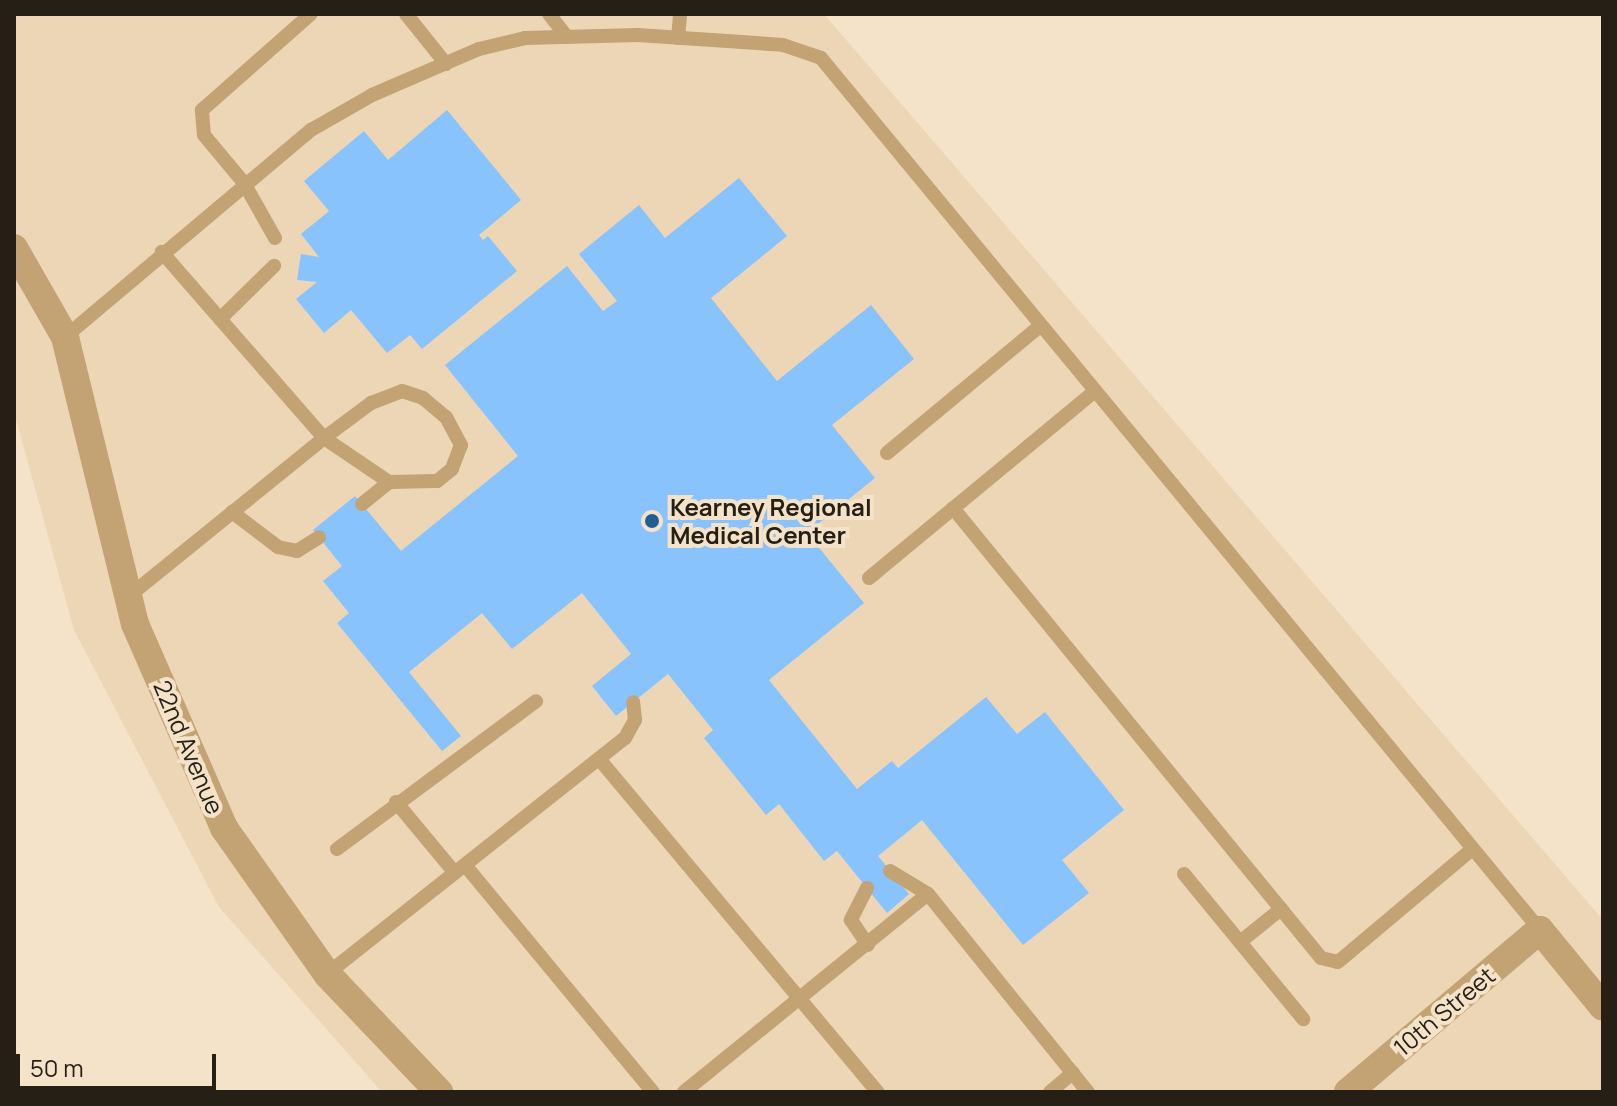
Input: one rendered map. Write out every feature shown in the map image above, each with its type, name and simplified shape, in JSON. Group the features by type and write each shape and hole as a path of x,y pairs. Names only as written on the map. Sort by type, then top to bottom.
{"street":[{"name":"22nd Avenue","path":"14,248 65,337 135,624 224,828 327,974 439,1092"},
{"path":"1540,930 1603,1007"},
{"name":"10th Street","path":"1348,1092 1540,930"}],"lane":[{"path":"275,238 244,183 204,135 202,110 311,14"},
{"path":"406,14 446,64"},
{"path":"549,14 567,37"},
{"path":"678,38 680,14"},
{"path":"65,337 162,252 311,130 372,95 446,64 525,38 567,37 678,38 783,45 821,58 1540,930"},
{"path":"129,596 324,438 371,403 402,391 423,398 446,417 461,445 452,469 437,481 389,482 324,438 162,252"},
{"path":"220,319 274,266"},
{"path":"887,453 1040,326"},
{"path":"869,578 1094,392"},
{"path":"362,504 389,482"},
{"path":"953,508 1321,958 1338,962 1472,849"},
{"path":"232,512 278,547 297,551 319,537"},
{"path":"337,849 396,802 536,701"},
{"path":"327,974 625,738 635,720 633,702"},
{"path":"600,760 878,1092"},
{"path":"396,802 460,869 653,1092"},
{"path":"890,871 928,894 1088,1092"},
{"path":"1184,874 1303,1019"},
{"path":"867,888 851,920 868,945"},
{"path":"684,1092 928,894"},
{"path":"1240,942 1281,909"},
{"path":"1050,1092 1073,1073"}],"shaded area":[{"name":"Kearney Regional Medical Center","path":"14,14 824,14 1603,920 1603,1092 382,1092 219,907 74,630 14,412"}],"building":[{"path":"447,110 521,200 479,235 483,240 488,236 517,271 422,349 410,335 387,353 351,310 324,333 296,299 317,282 297,280 301,254 319,257 301,234 329,211 304,181 364,131 388,160"},
{"path":"739,178 787,236 711,298 777,381 871,305 914,359 832,425 875,478 807,533 864,603 769,680 857,789 892,761 898,768 986,697 1017,734 1045,712 1124,810 1062,860 1089,893 1023,945 922,820 878,856 909,894 887,913 837,851 824,861 779,804 766,815 704,738 713,730 668,674 616,716 592,686 631,654 582,593 512,649 482,613 409,672 461,736 442,751 337,623 349,613 323,581 342,566 313,530 355,496 401,551 518,456 445,365 567,266 603,311 617,301 579,254 639,205 665,238"}],"place":[{"name":"Kearney Regional Medical Center","path":"652,521"}]}
